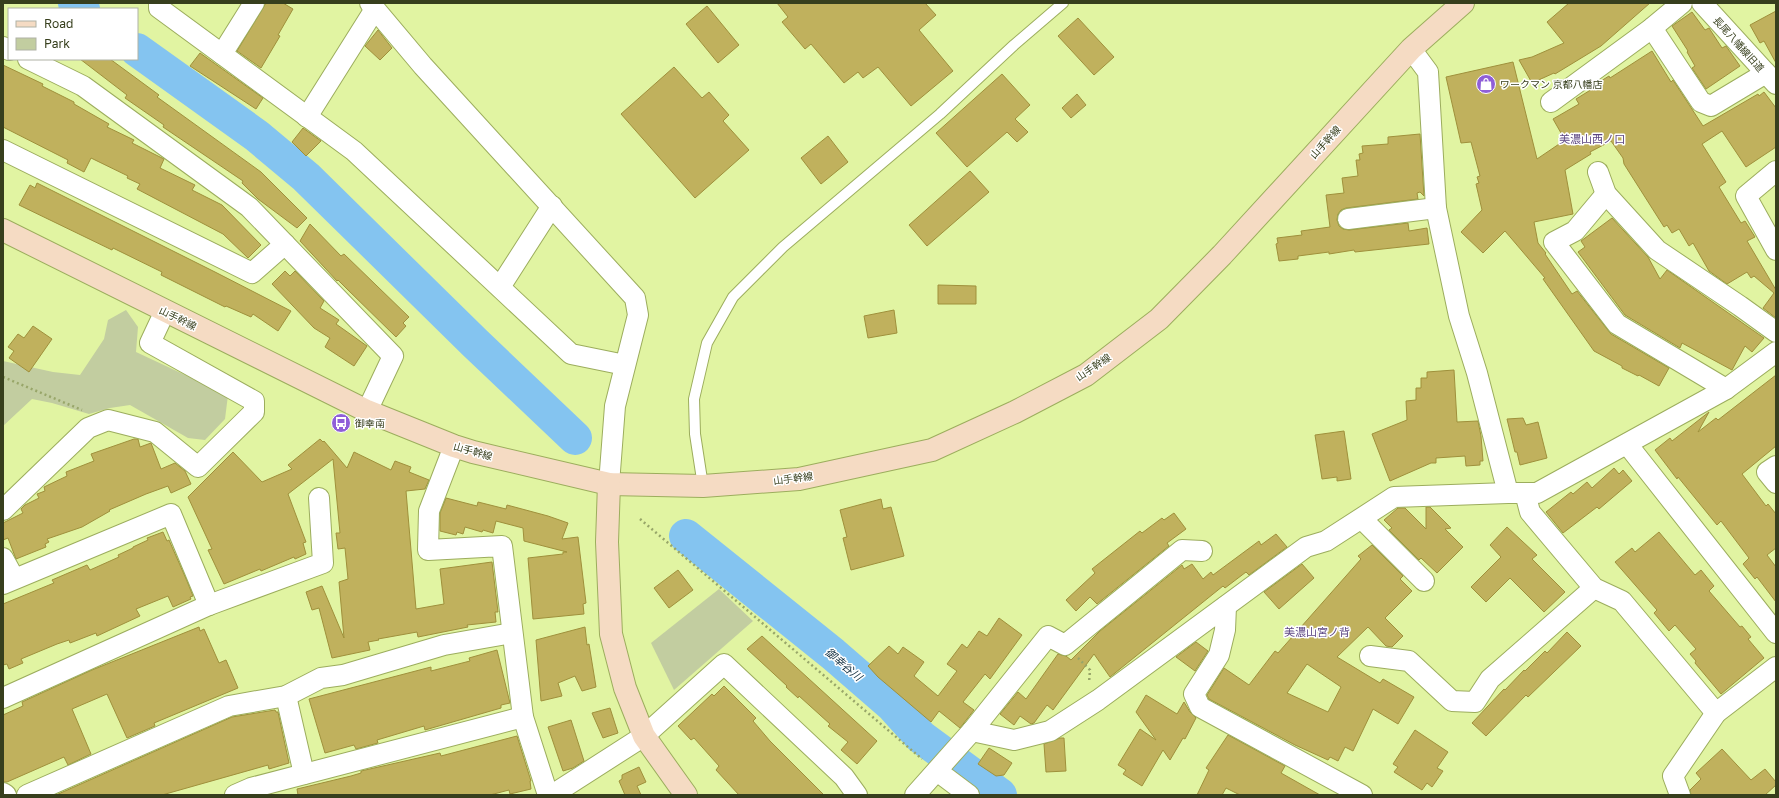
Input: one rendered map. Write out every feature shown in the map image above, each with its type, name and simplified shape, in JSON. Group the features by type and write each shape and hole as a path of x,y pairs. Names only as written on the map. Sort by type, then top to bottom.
{"main road":[{"name":"山手幹線","path":"3,230 367,411 454,446 473,452 609,484 703,486 799,479 932,450 1016,412 1086,374 1164,314 1222,255 1411,49 1463,3"},
{"path":"609,484 607,542 611,634 625,688 644,736 686,795"}],"street":[{"path":"159,3 159,8 354,151 571,354 625,365"},
{"path":"222,54 254,3"},
{"path":"1551,102 1652,28 1682,3"},
{"name":"長尾八幡線旧道","path":"1702,3 1771,79"},
{"path":"307,116 373,6 423,66 635,298 638,315 615,406 609,484"},
{"path":"1652,28 1701,102 1712,106 1771,79"},
{"path":"1411,49 1428,72 1436,208 1459,316 1516,493 1530,512 1594,588 1622,601 1716,713"},
{"path":"30,60 83,86 249,207 393,356 367,411"},
{"path":"3,150 252,273 285,244"},
{"path":"1776,171 1746,196 1776,250"},
{"path":"1598,172 1606,194 1657,250 1776,332"},
{"path":"1606,194 1575,231 1554,242 1617,324 1726,388"},
{"path":"500,287 552,206"},
{"path":"1348,219 1436,208"},
{"path":"3,510 88,428 108,420 155,432 198,468 254,412 254,401 150,343 165,311"},
{"path":"972,731 1014,740 1050,731 1087,707 1306,547 1326,541 1394,497 1537,493 1726,388 1776,352"},
{"path":"1627,444 1776,632"},
{"path":"454,446 429,511 428,550 502,546 523,717 548,795"},
{"path":"1776,466 1767,472 1776,483"},
{"path":"3,698 209,605 323,563 318,498"},
{"path":"3,558 9,581 171,514 209,605"},
{"path":"1362,519 1424,581"},
{"path":"915,795 972,731 1048,636 1065,645 1182,550 1202,551"},
{"path":"1370,656 1409,661 1452,702 1475,702 1490,679 1594,588"},
{"path":"1226,606 1225,630 1219,654 1194,694 1200,708 1362,795"},
{"path":"27,795 229,706 286,696 320,678 343,675 444,644 512,633"},
{"path":"552,795 644,736 724,664 844,778 857,795"},
{"path":"1680,795 1673,776 1716,713 1776,667"},
{"path":"286,696 304,774"},
{"path":"235,795 251,788 523,717"},
{"path":"940,767 969,795"}],"lane":[{"path":"703,486 695,434 694,398 707,343 733,297 783,247 940,114 1014,45 1063,3"}],"path":[{"path":"3,378 108,420"},
{"path":"640,519 940,767"},
{"path":"1065,645 1090,670 1087,707"}],"green space":[{"path":"126,310 138,327 136,352 228,395 225,419 205,440 188,438 130,405 110,408 89,414 52,403 32,399 3,426 3,361 53,372 80,375 104,339 108,320"},
{"path":"719,589 753,621 674,690 651,643"}],"building":[{"path":"266,3 283,3 293,9 278,35 280,36 261,68 237,51"},
{"path":"777,3 925,3 936,15 919,30 953,71 911,106 878,67 863,78 858,72 844,83 811,44 805,49 782,22 788,17"},
{"path":"1569,3 1650,3 1601,46 1555,74 1554,73 1532,83 1519,60 1532,57 1564,43 1547,22"},
{"path":"707,6 739,45 718,63 686,24"},
{"path":"1776,11 1776,63 1764,41 1760,43 1750,25"},
{"path":"1692,12 1705,30 1709,28 1722,48 1726,46 1740,66 1706,89 1692,68 1695,66 1687,52 1688,51 1672,26"},
{"path":"1078,18 1114,57 1094,75 1058,36"},
{"path":"378,30 392,48 380,60 365,46"},
{"path":"1652,51 1671,82 1673,80 1703,126 1764,92 1776,108 1776,147 1746,167 1722,131 1702,144 1726,182 1719,187 1741,223 1745,221 1755,237 1747,241 1776,290 1776,318 1763,308 1774,293 1754,276 1751,278 1747,272 1727,284 1709,271 1693,243 1689,246 1679,229 1672,233 1667,225 1664,227 1624,164 1623,158 1611,141 1590,152 1591,154 1565,170 1573,214 1534,222 1538,243 1572,294 1577,291 1611,334 1669,368 1659,386 1622,368 1622,366 1594,351 1543,279 1545,278 1505,231 1483,253 1461,232 1482,210 1476,184 1479,183 1477,177 1480,176 1471,142 1461,143 1446,77 1513,62 1537,159 1565,140 1553,119 1579,104 1576,99 1597,86 1596,84 1609,76 1610,78"},
{"path":"200,53 263,98 256,109 190,66"},
{"path":"81,60 111,60 159,95 157,97 261,172 307,218 297,228 258,199 242,183 243,181 163,127 164,125 125,98 127,95"},
{"path":"3,65 43,84 42,86 74,102 74,104 109,124 107,127 134,140 132,143 164,159 160,168 195,185 192,190 222,205 261,245 248,258 223,234 137,189 140,184 127,178 128,176 91,158 84,172 67,163 68,160 3,127"},
{"path":"674,67 702,98 709,92 729,115 723,121 749,150 695,198 621,114"},
{"path":"1002,74 1030,105 1015,119 1028,132 1017,142 1007,132 967,167 936,133"},
{"path":"1077,94 1086,105 1071,118 1062,108"},
{"path":"303,128 321,141 306,156 292,142"},
{"path":"1420,134 1424,196 1420,192 1417,193 1418,199 1346,208 1341,210 1338,214 1337,220 1339,226 1343,229 1349,230 1408,223 1409,231 1427,228 1429,244 1355,252 1354,250 1329,254 1329,252 1298,256 1298,259 1279,261 1276,244 1278,243 1277,238 1302,235 1301,231 1330,227 1326,195 1344,193 1342,178 1358,176 1356,160 1360,160 1359,154 1363,153 1362,146 1388,144 1388,137"},
{"path":"828,136 848,162 821,184 801,158"},
{"path":"970,171 989,192 927,246 909,225"},
{"path":"37,183 291,311 278,331 253,314 251,317 226,306 225,307 161,275 162,272 113,248 112,250 19,205 30,185 35,188"},
{"path":"1612,218 1648,257 1660,279 1667,270 1764,338 1752,352 1745,346 1732,370 1682,343 1680,348 1625,315 1578,252 1585,247 1581,241"},
{"path":"310,224 341,256 344,254 409,317 403,323 406,326 396,337 338,280 337,281 300,241"},
{"path":"285,271 290,276 295,271 324,301 320,308 339,320 336,324 367,346 354,366 325,347 330,338 314,328 272,284"},
{"path":"938,285 976,286 976,304 938,304"},
{"path":"894,310 897,333 868,338 864,316"},
{"path":"33,326 52,339 29,372 9,358 14,351 8,347 18,334 24,338"},
{"path":"1454,370 1457,422 1478,421 1483,461 1480,461 1480,465 1466,466 1465,456 1436,458 1436,463 1431,463 1390,481 1372,434 1407,420 1406,401 1416,400 1416,388 1421,388 1421,378 1427,378 1427,372"},
{"path":"1776,375 1776,446 1742,474 1766,506 1768,504 1776,514 1776,548 1767,555 1776,567 1776,602 1757,577 1755,579 1743,564 1749,558 1721,521 1717,525 1678,477 1677,479 1655,450 1670,438 1672,441 1709,412 1698,432 1716,418 1718,420"},
{"path":"1523,418 1526,425 1538,422 1547,458 1520,465 1517,452 1515,452 1507,419"},
{"path":"1344,431 1351,479 1337,481 1337,477 1322,479 1315,435"},
{"path":"134,439 138,439 140,447 151,443 161,469 175,463 185,471 191,484 171,493 168,486 146,494 109,510 110,511 82,527 47,539 49,542 45,544 46,547 16,559 8,538 3,540 3,523 23,513 21,509 25,505 39,498 37,494 45,491 44,487 67,476 66,472 94,461 91,454"},
{"path":"320,439 323,442 324,441 347,468 354,452 391,470 395,461 411,467 409,472 429,480 425,489 406,491 416,609 444,604 440,569 492,562 498,612 495,612 496,622 467,625 468,627 418,637 417,632 378,639 379,640 368,642 370,650 332,658 319,608 312,610 306,592 322,586 344,638 339,582 348,579 345,548 338,549 336,533 340,533 333,459 288,494 306,542 303,543 306,554 295,559 294,557 261,571 260,569 224,584 208,550 212,549 188,497 233,452 262,482 292,469 288,465"},
{"path":"1614,468 1619,474 1623,470 1632,481 1599,509 1597,507 1563,533 1546,512 1571,492 1573,494 1587,482 1592,488"},
{"path":"446,498 477,506 478,502 506,509 507,505 568,523 562,539 578,537 586,603 583,604 584,614 533,619 528,558 563,554 563,552 567,552 524,541 523,528 496,521 493,533 483,530 482,532 465,527 463,534 457,532 456,535 440,531 440,513"},
{"path":"881,499 883,509 891,507 904,556 851,570 843,538 847,537 840,510"},
{"path":"1426,507 1430,507 1451,528 1445,529 1463,547 1437,573 1421,558 1419,560 1389,530 1392,528 1384,520 1398,508 1405,508 1426,529"},
{"path":"1174,513 1186,529 1167,543 1169,546 1097,604 1090,597 1076,611 1066,600 1095,573 1092,569 1140,531 1142,533 1162,518 1164,520"},
{"path":"1507,527 1537,555 1532,559 1565,592 1544,612 1510,578 1486,602 1471,587 1501,557 1490,545"},
{"path":"163,532 167,541 169,540 187,581 193,596 190,597 191,599 173,607 168,596 136,609 140,616 97,636 96,633 70,643 69,640 57,644 21,659 23,663 9,669 7,664 3,665 3,604 54,583 52,580 87,565 90,570 119,557 118,555 148,540 147,538"},
{"path":"1659,532 1695,575 1701,570 1714,586 1709,591 1740,627 1742,626 1751,637 1748,639 1764,658 1721,694 1695,663 1696,661 1690,654 1696,649 1675,625 1669,631 1654,613 1657,610 1615,562 1632,548 1635,552"},
{"path":"1276,534 1287,547 1249,575 1246,572 1225,588 1223,586 1110,677 1094,654 1053,710 1047,705 1034,723 1031,724 1020,716 1014,725 1000,714 1018,692 1026,699 1058,654 1066,656 1071,660 1100,631 1182,565 1184,569 1192,564 1203,579 1211,572 1213,575 1259,541 1261,545"},
{"path":"1372,545 1403,576 1400,579 1412,591 1385,618 1403,636 1392,647 1386,646 1368,627 1337,657 1380,683 1383,679 1414,697 1398,724 1373,709 1353,751 1345,747 1338,761 1330,757 1328,760 1295,745 1209,699 1207,695 1224,668 1249,685 1275,651 1278,653 1361,559 1358,556","holes":["1307,664 1341,687 1328,712 1287,693"]},
{"path":"1302,564 1314,578 1279,609 1264,592"},
{"path":"678,570 693,590 669,608 654,588"},
{"path":"999,618 1022,635 990,679 985,674 963,702 974,710 960,728 939,711 931,722 878,677 868,666 889,646 898,654 903,647 924,662 914,676 938,696 957,671 947,664 962,644 967,648 979,631 987,636"},
{"path":"199,627 200,631 204,629 219,663 226,660 238,688 154,723 155,726 127,738 107,694 72,709 91,754 68,765 64,757 7,782 3,782 3,715 23,706 22,702 92,670"},
{"path":"585,627 587,645 589,644 596,687 582,691 575,676 558,683 562,696 541,701 536,640"},
{"path":"1567,632 1581,646 1528,697 1526,695 1486,736 1472,723 1504,689 1505,690 1545,651 1547,653"},
{"path":"762,636 877,741 857,764 841,750 848,742 828,726 830,724 799,696 798,698 747,649"},
{"path":"1196,642 1208,651 1195,671 1176,657"},
{"path":"497,650 510,703 501,705 501,708 425,730 424,726 377,740 378,743 356,749 354,745 325,753 309,699 431,667 431,671 470,661 469,658"},
{"path":"724,686 756,718 753,721 770,741 824,795 739,795 716,770 719,766 694,738 691,740 678,726 712,694 714,696"},
{"path":"1146,695 1177,714 1184,702 1196,718 1185,739 1183,738 1170,760 1163,750 1142,786 1123,774 1126,770 1118,765 1140,729 1156,740 1136,712"},
{"path":"610,708 618,733 603,738 592,713"},
{"path":"275,710 278,712 289,763 269,769 268,765 162,795 56,795 232,717"},
{"path":"571,720 584,761 573,768 563,771 548,727"},
{"path":"1415,730 1448,752 1437,768 1443,771 1432,787 1427,783 1422,790 1394,772 1398,767 1393,764"},
{"path":"1228,735 1285,766 1281,773 1320,795 1240,795 1226,788 1222,795 1197,795 1209,770 1206,768"},
{"path":"517,736 531,781 531,789 510,794 509,790 490,795 298,795 297,789 351,776 361,773 361,771 440,753 441,756"},
{"path":"1064,738 1066,771 1046,772 1044,744"},
{"path":"989,748 1012,763 1004,775 996,776 978,764"},
{"path":"1722,749 1751,780 1765,769 1776,782 1776,785 1765,795 1691,795 1690,790 1701,779 1696,773"},
{"path":"639,767 646,782 637,786 641,795 625,795 619,781 622,779 622,775"}],"waterway":[{"path":"75,3 82,8"},
{"path":"138,51 257,136 306,177 475,343 575,438"},
{"name":"御幸谷川","path":"686,536 833,654 893,706 921,737 1000,795"}],"place":[{"name":"ワークマン 京都八幡店","path":"1486,84"},
{"name":"御幸南","path":"341,423"}],"district":[{"name":"美濃山西ノ口","path":"1592,138"},
{"name":"美濃山宮ノ背","path":"1317,631"}]}
